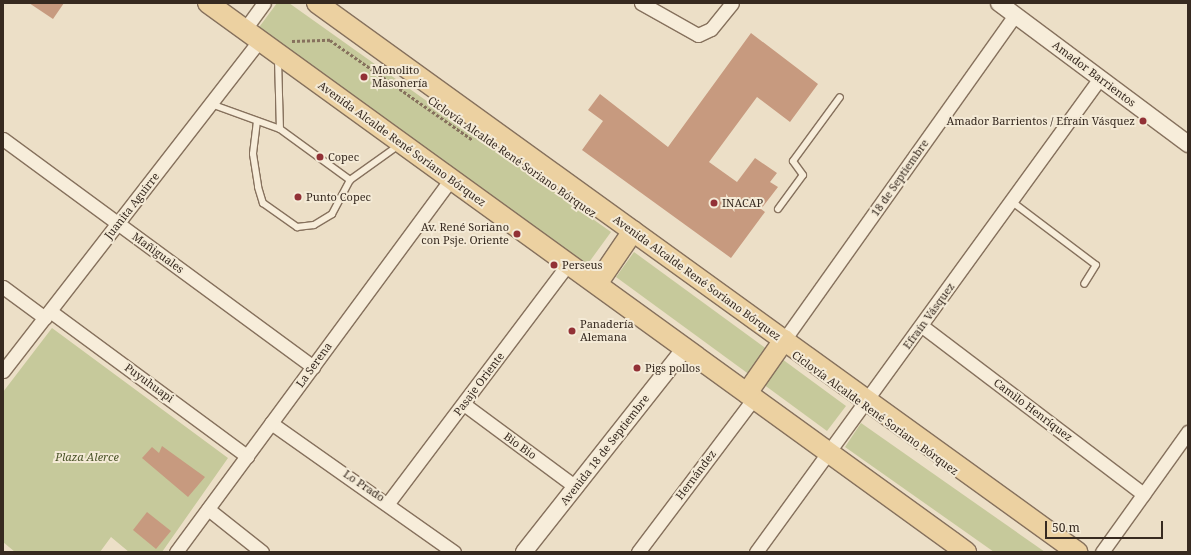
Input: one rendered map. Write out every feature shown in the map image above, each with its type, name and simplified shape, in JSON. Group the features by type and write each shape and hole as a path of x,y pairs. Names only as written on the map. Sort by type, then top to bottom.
{"main road":[{"name":"Avenida Alcalde René Soriano Bórquez","path":"208,3 252,35 283,48 402,143 966,552"},
{"name":"Avenida Alcalde René Soriano Bórquez","path":"318,3 1077,552"},
{"path":"597,284 633,231"},
{"path":"750,396 784,340"}],"street":[{"name":"Juanita Aguirre","path":"3,371 211,104 252,35 264,3"},
{"path":"641,3 698,35 711,29 732,3"},
{"name":"Amador Barrientos","path":"999,3 1018,9 1100,78 1188,144"},
{"name":"18 de Septiembre","path":"784,340 1018,9"},
{"name":"Efraín Vásquez","path":"757,551 868,401 1100,78"},
{"name":"Mañiguales","path":"3,139 313,367"},
{"name":"La Serena","path":"176,552 451,179"},
{"name":"Pasaje Oriente","path":"388,503 465,405 568,264"},
{"name":"Puyuhuapi","path":"3,287 47,314 247,456"},
{"name":"Camilo Henríquez","path":"922,326 1143,494"},
{"name":"Avenida 18 de Septiembre","path":"524,552 685,348"},
{"name":"Hernández","path":"638,552 750,396"},
{"name":"Bio Bio","path":"465,405 576,487"},
{"name":"Lo Prado","path":"271,423 388,503 454,552"},
{"path":"1102,552 1188,432"},
{"path":"208,509 262,552"}],"lane":[{"path":"280,129 283,48"},
{"path":"778,209 803,175 793,161 840,97"},
{"path":"211,104 280,129 350,180"},
{"path":"257,121 253,154 258,187 263,203 297,227 314,225 332,214 350,180 402,143"},
{"path":"1011,201 1096,266 1084,284"}],"path":[{"name":"Ciclovía Alcalde René Soriano Bórquez","path":"283,48 330,40 479,144"}],"green space":[{"path":"277,3 289,3 611,232 587,265 257,30"},
{"path":"634,252 768,350 750,375 616,277"},
{"name":"Plaza Alerce","path":"52,328 228,458 162,552 129,552 111,537 100,552 15,552 3,542 3,392"},
{"path":"782,359 846,406 827,431 763,384"},
{"path":"861,423 1045,552 994,552 845,447"}],"building":[{"path":"29,3 64,3 53,19"},
{"name":"INACAP","path":"751,33 818,84 790,122 757,97 709,162 737,182 755,158 777,173 770,182 778,187 761,209 765,212 731,258 582,150 603,121 588,110 600,94 668,147"},
{"path":"162,446 205,477 188,497 142,458 152,447 159,453"},
{"path":"147,512 171,531 156,549 133,530"}],"place":[{"name":"Monolito Masonería","path":"364,77"},
{"name":"Amador Barrientos / Efraín Vásquez","path":"1143,121"},
{"name":"Copec","path":"320,157"},
{"name":"Punto Copec","path":"298,197"},
{"name":"INACAP","path":"714,203"},
{"name":"Av. René Soriano con Psje. Oriente","path":"517,234"},
{"name":"Perseus","path":"554,265"},
{"name":"Panadería Alemana","path":"572,331"},
{"name":"Pigs pollos","path":"637,368"}]}
